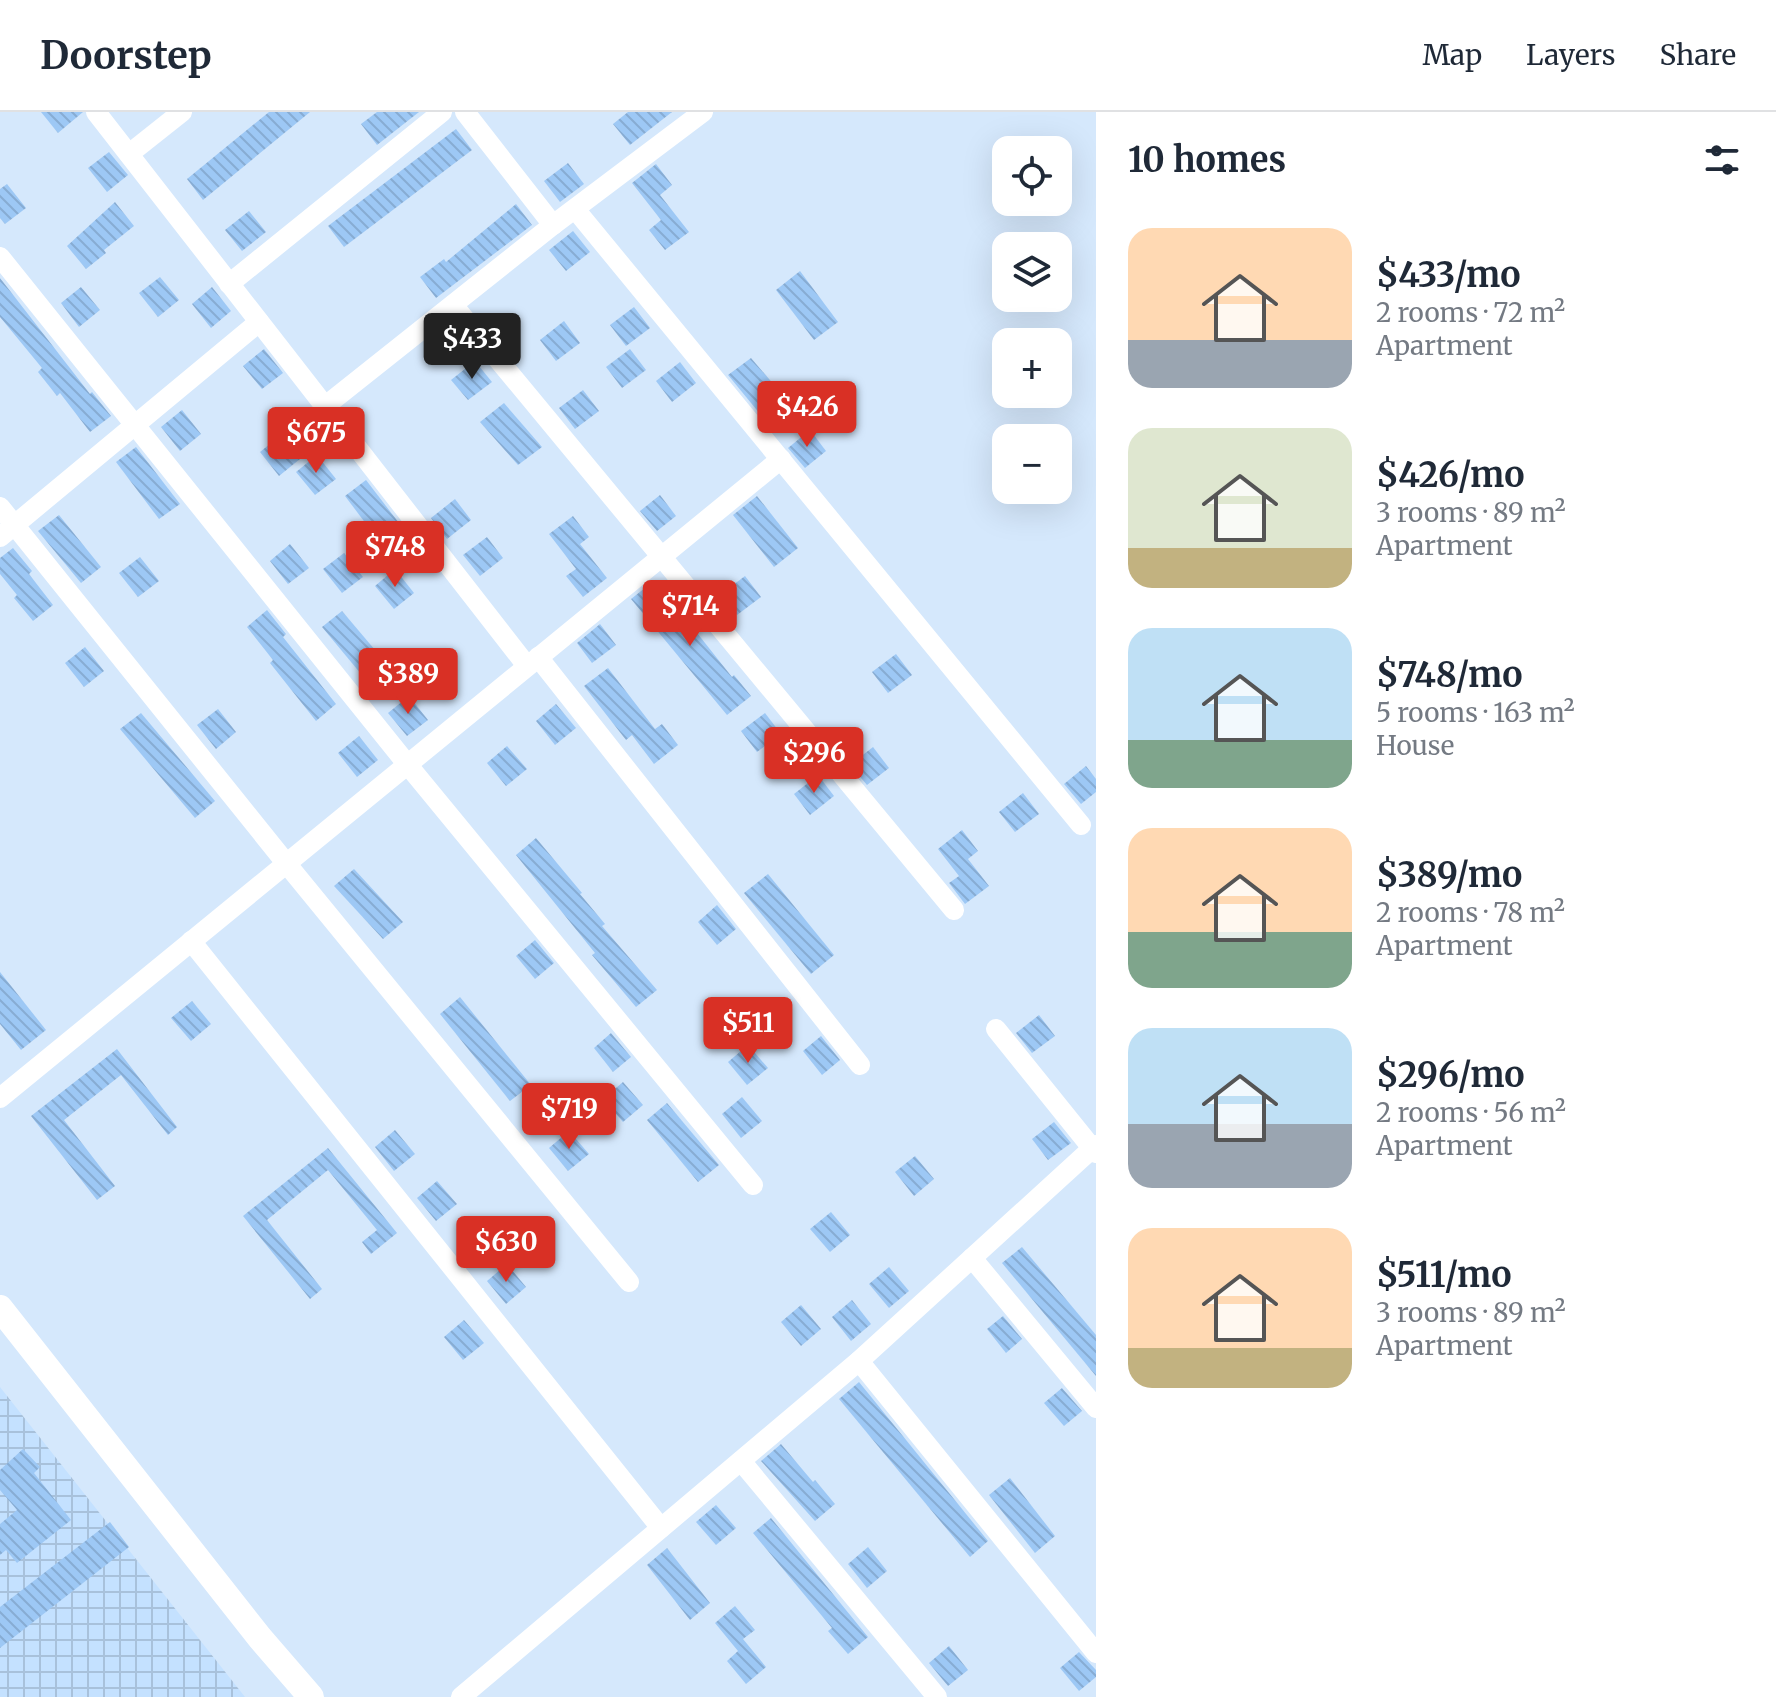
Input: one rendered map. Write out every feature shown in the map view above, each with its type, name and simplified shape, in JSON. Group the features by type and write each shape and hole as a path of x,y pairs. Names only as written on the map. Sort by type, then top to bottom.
{"main road":[{"path":"0,1308 251,1626 311,1697"}],"street":[{"path":"96,112 324,407 860,1065"},
{"path":"129,154 182,112"},
{"path":"229,284 442,112"},
{"path":"465,112 553,225"},
{"path":"324,407 553,225 703,112"},
{"path":"575,209 1081,825"},
{"path":"0,257 407,764 753,1185"},
{"path":"453,305 954,910"},
{"path":"7,531 259,322"},
{"path":"0,1098 781,459"},
{"path":"0,507 7,531 286,863 629,1282"},
{"path":"191,941 661,1528"},
{"path":"461,1697 859,1361 1095,1149 996,1029"},
{"path":"972,1258 1096,1408"},
{"path":"859,1361 1096,1653"},
{"path":"741,1461 937,1697"}],"shaded area":[{"path":"0,1387 245,1697 0,1697"}],"building":[{"path":"41,112 83,112 58,133"},
{"path":"269,112 310,112 203,200 187,179"},
{"path":"377,112 419,112 377,145 361,124"},
{"path":"628,112 672,112 630,145 613,124"},
{"path":"456,129 472,150 344,247 328,226"},
{"path":"109,152 128,175 107,192 88,168"},
{"path":"568,163 584,184 560,202 544,181"},
{"path":"656,164 672,185 660,195 689,232 665,250 649,230 661,220 632,183"},
{"path":"7,184 26,208 5,224 0,218 0,189"},
{"path":"115,202 134,226 86,269 67,246"},
{"path":"516,204 532,225 436,298 420,277 444,259 446,262"},
{"path":"249,211 266,232 242,251 225,230"},
{"path":"573,231 590,252 566,271 549,250"},
{"path":"800,271 838,322 814,340 776,290"},
{"path":"160,277 179,300 158,317 139,293"},
{"path":"0,278 90,394 92,392 111,416 90,432 60,393 57,396 38,372 42,368 0,317"},
{"path":"81,287 100,310 79,327 61,303"},
{"path":"212,287 231,311 211,328 192,304"},
{"path":"634,307 650,328 626,346 610,325"},
{"path":"564,321 580,343 556,361 540,340"},
{"path":"264,349 283,373 262,389 243,366"},
{"path":"630,349 646,370 622,388 606,367"},
{"path":"751,358 798,413 774,431 728,375"},
{"path":"475,361 492,382 468,400 451,380"},
{"path":"680,362 696,383 672,402 656,381"},
{"path":"583,390 599,411 575,429 559,408"},
{"path":"504,403 542,447 518,465 480,422"},
{"path":"182,410 201,434 180,451 161,427"},
{"path":"810,430 826,451 805,468 788,448"},
{"path":"281,435 300,459 279,476 260,452"},
{"path":"136,447 180,504 159,519 116,462"},
{"path":"317,455 336,479 315,495 296,472"},
{"path":"366,480 409,536 388,553 345,496"},
{"path":"660,495 676,516 657,531 640,511"},
{"path":"757,496 798,548 774,567 733,515"},
{"path":"455,499 471,520 447,539 431,518"},
{"path":"59,515 101,567 81,583 38,531"},
{"path":"573,516 589,537 580,544 607,578 583,597 566,576 576,569 549,534"},
{"path":"487,537 503,558 480,576 463,555"},
{"path":"290,544 309,568 288,584 270,561"},
{"path":"13,548 53,605 33,621 0,574 0,558"},
{"path":"344,553 363,577 342,593 323,569"},
{"path":"140,557 159,581 138,597 119,573"},
{"path":"395,569 414,593 394,609 375,586"},
{"path":"745,576 761,597 737,615 721,594"},
{"path":"655,580 732,677 734,675 751,696 727,715 631,599"},
{"path":"267,610 286,634 283,637 336,704 316,721 270,663 273,660 247,627"},
{"path":"342,611 392,670 371,686 322,627"},
{"path":"600,624 616,645 592,663 577,643"},
{"path":"85,647 104,671 84,687 65,663"},
{"path":"896,654 912,675 888,693 872,672"},
{"path":"608,668 655,729 662,724 678,745 654,764 632,735 626,740 584,686"},
{"path":"409,696 428,720 407,736 388,713"},
{"path":"556,704 576,728 555,745 536,721"},
{"path":"218,709 236,732 216,749 197,725"},
{"path":"141,713 215,801 195,818 120,729"},
{"path":"765,713 781,734 757,752 741,731"},
{"path":"359,736 378,760 357,777 338,753"},
{"path":"507,746 527,769 506,786 487,763"},
{"path":"873,747 889,768 867,785 850,765"},
{"path":"1086,766 1096,779 1096,792 1081,804 1064,784"},
{"path":"818,775 834,796 810,815 794,794"},
{"path":"1023,793 1039,814 1015,832 999,812"},
{"path":"962,830 978,851 968,859 989,886 965,904 949,883 959,876 938,849"},
{"path":"536,838 582,893 605,924 602,926 657,990 636,1007 516,855"},
{"path":"354,869 403,922 383,939 334,886"},
{"path":"768,874 834,955 811,974 744,893"},
{"path":"717,905 736,929 717,945 698,922"},
{"path":"535,940 554,963 535,979 516,956"},
{"path":"0,972 46,1030 21,1050 0,1024"},
{"path":"460,997 531,1085 510,1101 440,1014"},
{"path":"192,1001 211,1024 191,1041 171,1018"},
{"path":"1039,1015 1055,1036 1032,1053 1016,1033"},
{"path":"611,1033 631,1057 613,1072 594,1048"},
{"path":"821,1036 840,1060 822,1075 803,1051"},
{"path":"748,1045 768,1068 747,1085 728,1062"},
{"path":"117,1049 177,1127 168,1135 121,1075 64,1120 115,1186 97,1200 31,1116"},
{"path":"623,1082 643,1105 623,1122 603,1099"},
{"path":"742,1097 762,1121 741,1138 722,1114"},
{"path":"667,1103 719,1165 698,1182 647,1120"},
{"path":"1054,1122 1071,1143 1048,1160 1032,1139"},
{"path":"395,1130 415,1154 394,1171 375,1147"},
{"path":"569,1131 589,1154 568,1171 549,1148"},
{"path":"328,1148 397,1233 371,1254 362,1242 377,1230 328,1170 267,1220 322,1289 310,1299 243,1216"},
{"path":"915,1156 934,1179 914,1196 895,1172"},
{"path":"437,1181 457,1204 436,1221 417,1198"},
{"path":"831,1212 850,1235 830,1252 810,1229"},
{"path":"1022,1247 1096,1335 1096,1376 1002,1263"},
{"path":"507,1264 526,1287 506,1304 487,1281"},
{"path":"889,1267 909,1291 889,1308 869,1284"},
{"path":"852,1300 871,1324 851,1341 832,1317"},
{"path":"801,1305 821,1329 801,1346 781,1322"},
{"path":"1003,1316 1022,1339 1006,1353 987,1329"},
{"path":"464,1320 484,1343 463,1360 444,1337"},
{"path":"859,1382 988,1541 970,1557 839,1399"},
{"path":"1062,1388 1082,1411 1064,1426 1044,1403"},
{"path":"781,1444 835,1504 815,1521 761,1461"},
{"path":"23,1449 40,1467 34,1473 71,1520 17,1563 6,1550 0,1555 0,1524 17,1510 0,1490 0,1470"},
{"path":"1010,1478 1055,1536 1035,1553 989,1495"},
{"path":"716,1505 736,1528 716,1545 696,1522"},
{"path":"771,1518 868,1637 848,1654 828,1631 832,1628 753,1533"},
{"path":"110,1522 129,1547 0,1648 0,1607"},
{"path":"868,1547 887,1571 867,1588 848,1564"},
{"path":"667,1548 710,1603 690,1620 647,1565"},
{"path":"735,1606 755,1630 743,1639 766,1667 746,1684 727,1661 738,1651 715,1623"},
{"path":"949,1646 968,1670 948,1686 929,1663"},
{"path":"1079,1652 1096,1670 1096,1677 1079,1691 1060,1668"}]}
